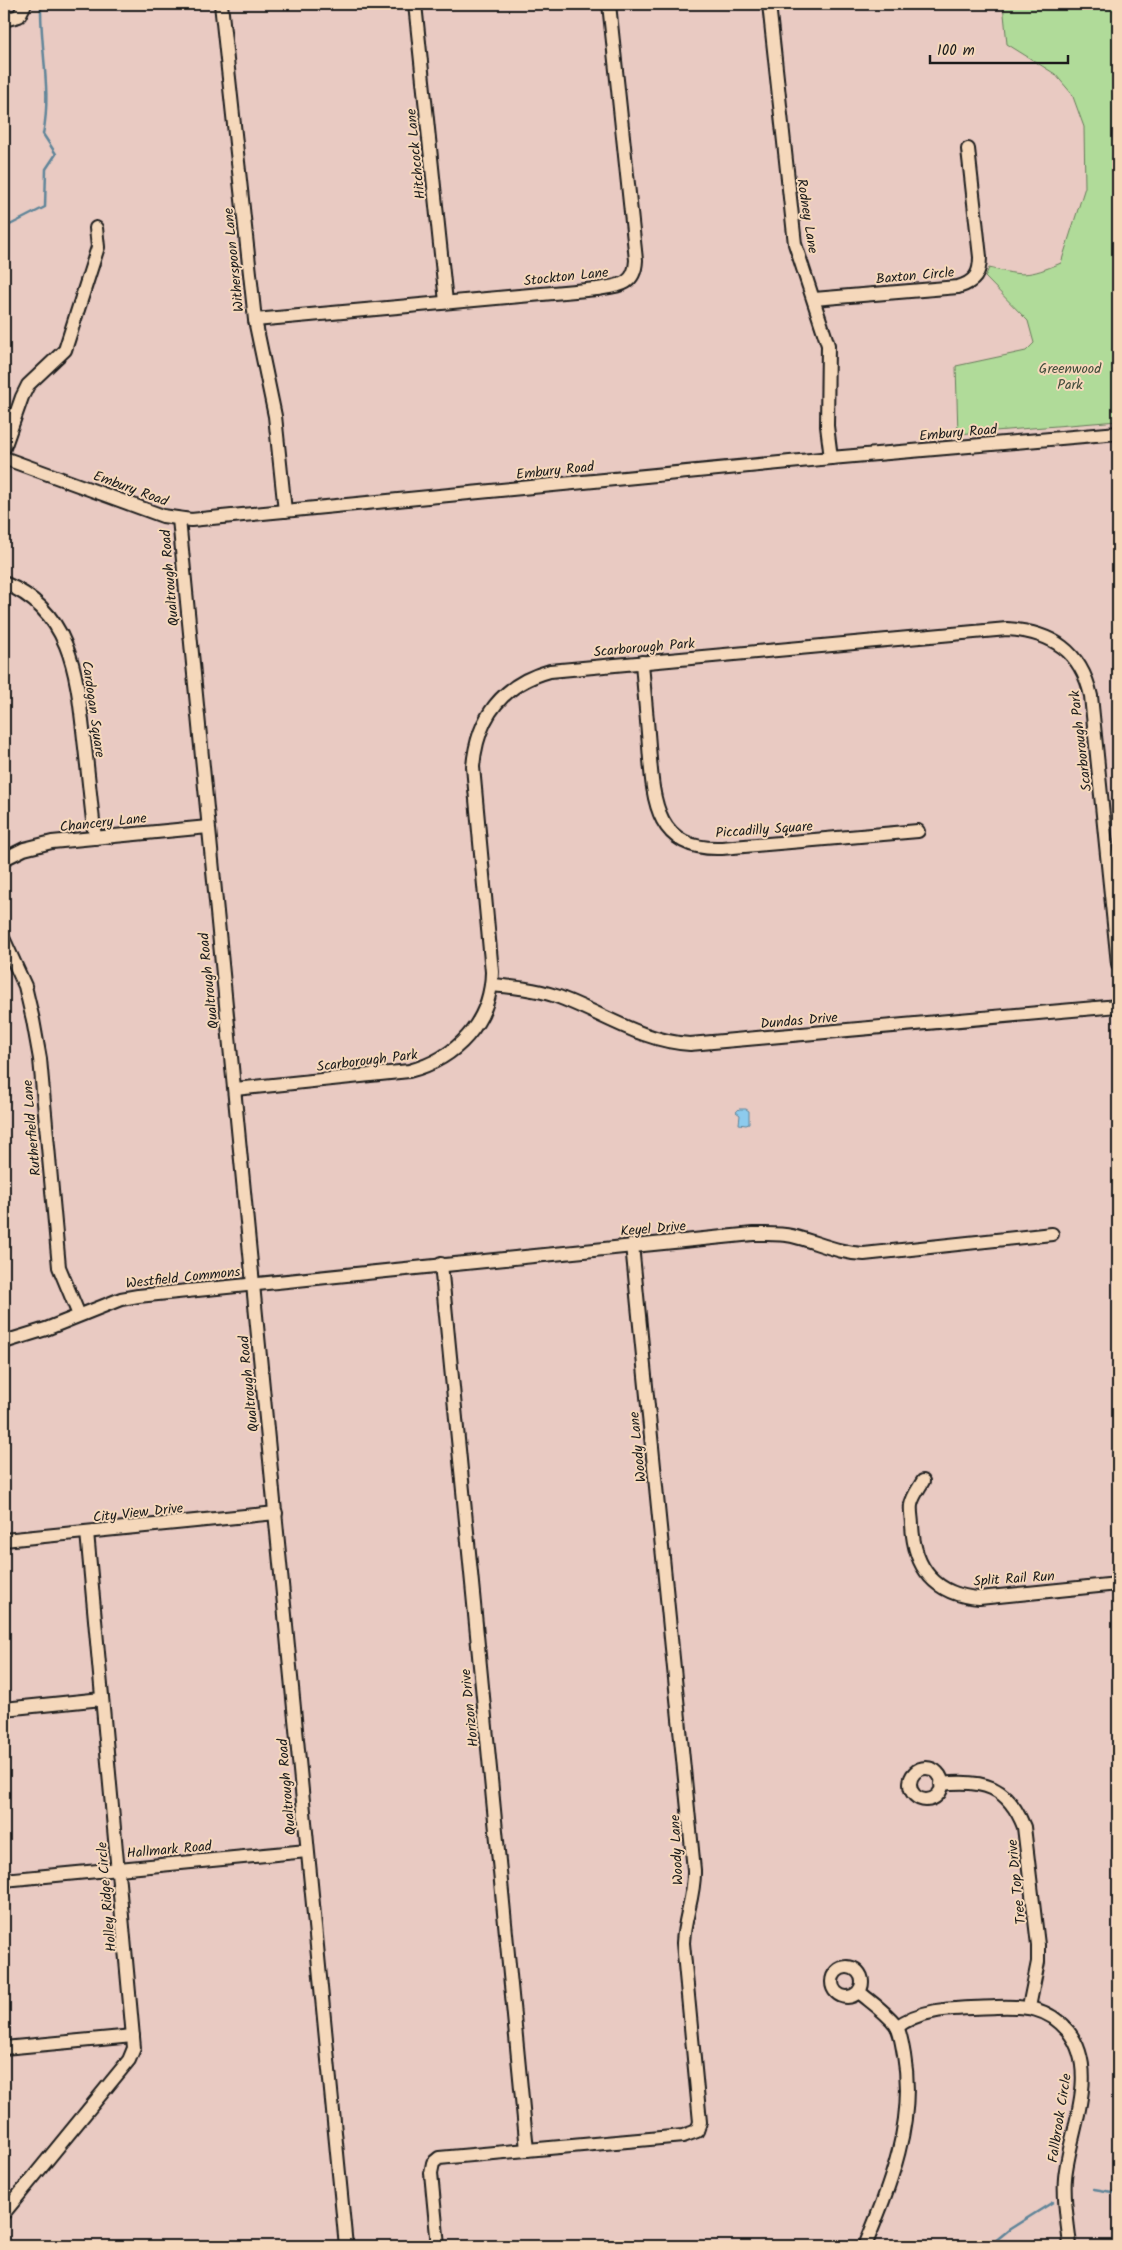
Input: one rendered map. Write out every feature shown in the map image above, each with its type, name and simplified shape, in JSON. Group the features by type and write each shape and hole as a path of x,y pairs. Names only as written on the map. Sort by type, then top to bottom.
{"street":[{"path":"4,20 19,16 25,4"},
{"name":"Witherspoon Lane","path":"221,4 255,320 274,416 285,511"},
{"name":"Hitchcock Lane","path":"414,4 446,302"},
{"name":"Stockton Lane","path":"255,320 597,289 618,286 633,277 636,260 609,4"},
{"name":"Rodney Lane","path":"769,4 795,244 828,345 827,426 831,458"},
{"name":"Baxton Circle","path":"814,298 958,286 971,282 979,271 980,257 968,149"},
{"path":"4,448 28,385 65,350 98,247 96,228"},
{"name":"Embury Road","path":"4,458 163,516 191,520 831,458 1118,433"},
{"name":"Qualtrough Road","path":"179,519 346,2246"},
{"name":"Cardogan Square","path":"4,583 21,592 41,608 63,637 71,655 79,692 95,838"},
{"name":"Scarborough Park","path":"235,1089 390,1074 426,1067 442,1059 468,1035 485,1009 492,985 491,954 473,768 474,750 480,730 491,710 504,695 534,675 550,671 1007,628 1040,634 1054,641 1067,650 1077,661 1084,672 1091,696 1118,964"},
{"name":"Piccadilly Square","path":"642,662 656,805 667,826 688,844 700,847 722,848 918,831"},
{"name":"Chancery Lane","path":"4,859 39,844 208,827"},
{"name":"Rutherfield Lane","path":"4,940 25,986 33,1020 40,1059 59,1267 79,1315"},
{"name":"Dundas Drive","path":"492,985 535,990 556,996 647,1037 661,1041 690,1044 1118,1006"},
{"name":"Keyel Drive","path":"254,1284 632,1245 772,1234 789,1235 848,1254 864,1254 1052,1234"},
{"name":"Woody Lane","path":"438,2246 431,2173 434,2160 443,2157 683,2136 697,2131 700,2122 683,1942 684,1926 695,1882 632,1245"},
{"name":"Horizon Drive","path":"442,1264 527,2150"},
{"name":"Westfield Commons","path":"4,1342 46,1329 121,1299 254,1284"},
{"name":"Split Rail Run","path":"923,1481 911,1505 914,1546 926,1572 937,1584 950,1593 964,1597 979,1598 1118,1584"},
{"name":"City View Drive","path":"4,1540 276,1513"},
{"name":"Holley Ridge Circle","path":"4,2213 133,2053 134,2036 87,1532"},
{"path":"4,1708 102,1700"},
{"name":"Tree Top Drive","path":"942,1784 972,1782 984,1784 996,1790 1018,1811 1024,1827 1038,1945 1038,1962 1029,2007"},
{"name":"Hallmark Road","path":"4,1880 307,1851"},
{"path":"859,1992 888,2016 897,2027 902,2043 907,2081 902,2141 893,2175 865,2246"},
{"name":"Fallbrook Circle","path":"897,2027 915,2016 934,2012 1029,2007 1041,2010 1057,2020 1072,2036 1081,2056 1083,2080 1065,2178 1070,2246"},
{"path":"4,2048 134,2036"}],"green space":[{"name":"Greenwood Park","path":"1003,4 1118,4 1118,421 958,434 956,366 1026,351 1034,343 1028,321 985,277 989,268 1025,274 1040,271 1061,263 1085,187 1084,127 1072,94 1055,74 1007,44"}],"water":[{"path":"739,1109 749,1111 749,1124 739,1124 740,1115 736,1112"}],"waterway":[{"path":"4,228 45,207 46,169 56,154 43,134 46,86 41,4"},
{"path":"1094,2189 1118,2193"},
{"path":"989,2246 1010,2229 1053,2202"}]}
